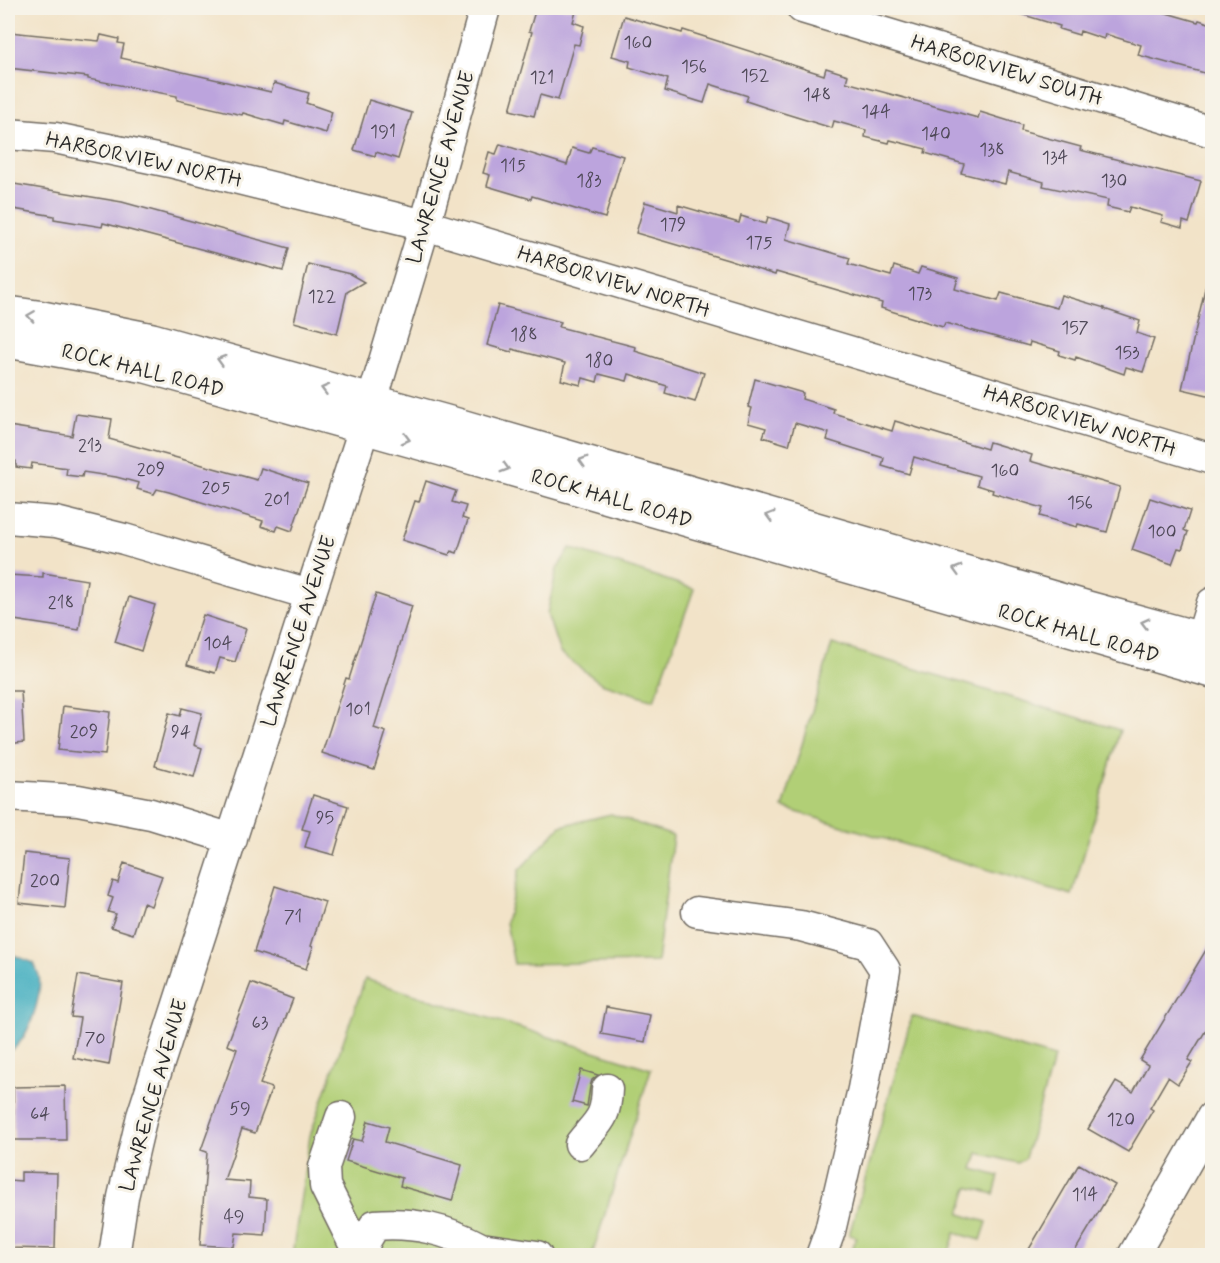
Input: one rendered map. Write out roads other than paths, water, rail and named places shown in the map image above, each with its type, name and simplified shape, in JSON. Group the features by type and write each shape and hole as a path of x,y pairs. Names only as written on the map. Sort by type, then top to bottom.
{"main road":[{"name":"ROCK HALL ROAD","path":"8,313 152,339 368,414 863,557 1212,671"},
{"name":"ROCK HALL ROAD","path":"8,341 146,366 368,414"},
{"name":"ROCK HALL ROAD","path":"863,557 1207,640"}],"street":[{"name":"LAWRENCE AVENUE","path":"114,1256 123,1197 142,1116 368,414 425,225 485,8"},
{"name":"HARBORVIEW SOUTH","path":"802,8 1212,132"},
{"name":"HARBORVIEW NORTH","path":"8,134 55,138 170,162 425,225 1212,459"},
{"path":"8,518 56,522 124,539 309,594"},
{"path":"1207,640 1212,603"},
{"path":"8,796 78,800 151,814 232,838"},
{"path":"697,912 801,926 868,944 885,970 862,1089 830,1231 821,1256"},
{"path":"580,1144 602,1119 606,1107 607,1089"},
{"path":"341,1117 324,1167 325,1186 330,1201 347,1227 360,1256"},
{"path":"1133,1256 1212,1117"},
{"path":"360,1256 375,1225 401,1223 428,1227 459,1236 482,1252 537,1256"}],"water":[{"path":"8,953 34,963 40,985 36,1007 27,1030 15,1047 8,1052"}]}
